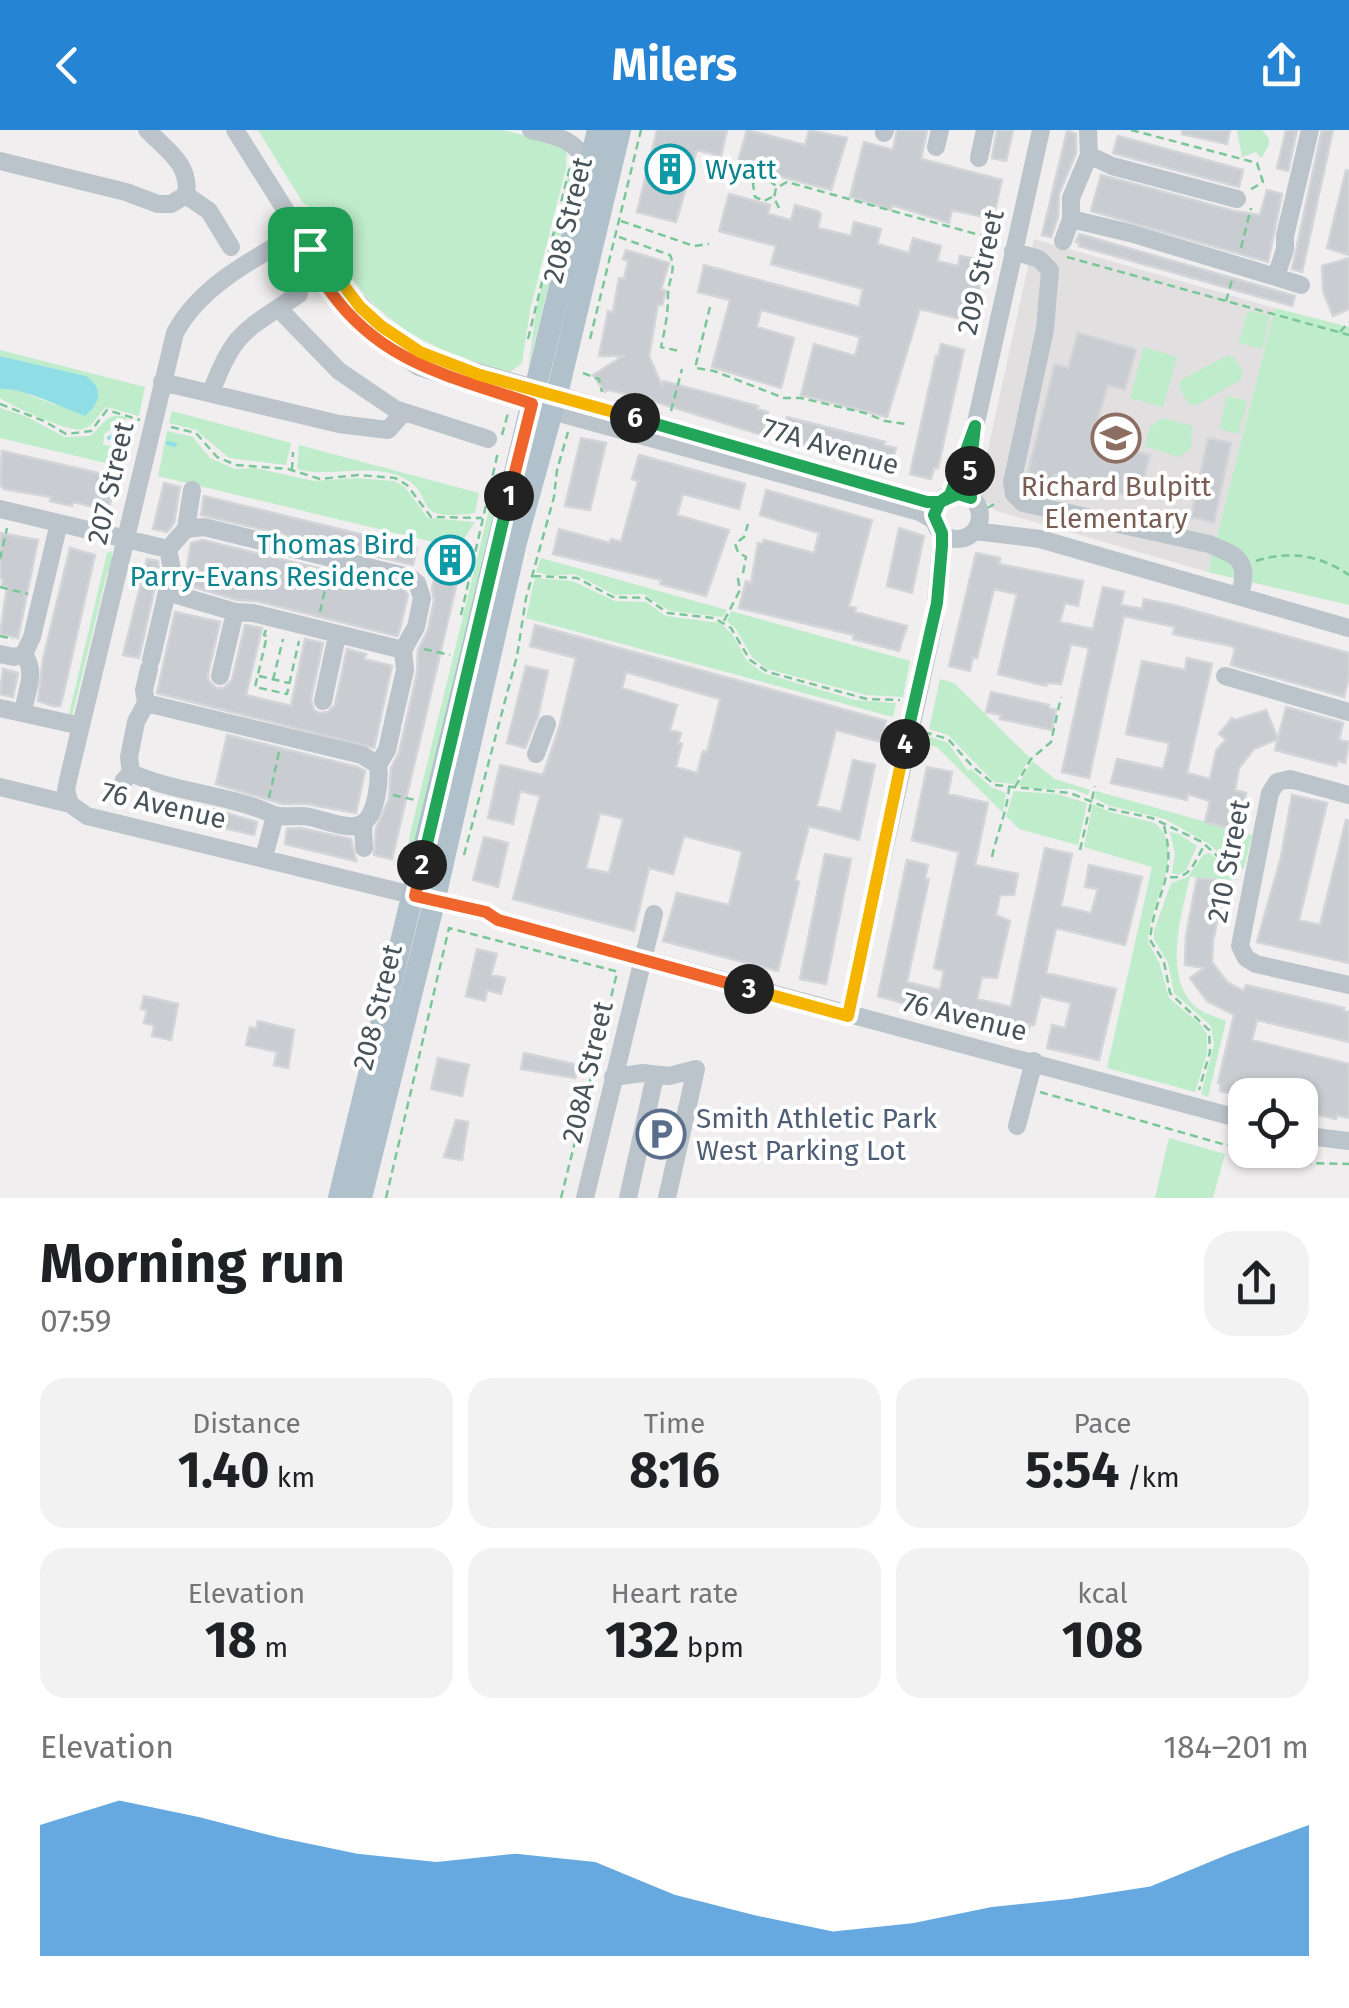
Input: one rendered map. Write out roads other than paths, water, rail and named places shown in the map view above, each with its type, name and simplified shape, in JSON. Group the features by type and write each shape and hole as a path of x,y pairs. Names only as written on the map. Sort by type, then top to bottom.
{"main road":[{"name":"208 Street","path":"543,406 561,140 598,130"},
{"name":"208 Street","path":"339,1198 425,899 516,542 543,406 620,130"},
{"name":"208 Street","path":"361,1198 425,899"}],"street":[{"path":"147,130 183,166 188,180 186,195"},
{"path":"234,130 305,241 360,307 405,343 543,406"},
{"path":"979,158 985,130"},
{"name":"209 Street","path":"848,1016 937,603 972,520 969,485 975,426 1005,246 1041,130"},
{"path":"1061,248 1071,220 1071,198 1089,155 1088,130"},
{"path":"1276,277 1310,130"},
{"path":"1089,155 1112,166 1243,201"},
{"path":"0,162 126,192 158,204 171,204 186,195"},
{"path":"186,195 210,211 231,247"},
{"name":"207 Street","path":"70,804 66,792 175,333 197,301 220,282 305,241 324,218"},
{"path":"1071,220 1130,233 1301,284"},
{"path":"1005,246 1039,259 1050,270 1045,329 1012,483 1017,498 1024,503 1209,544 1232,553 1244,569 1240,596"},
{"path":"211,392 230,345 241,333 300,294"},
{"path":"278,308 340,370 404,412 496,442"},
{"path":"162,382 339,424 388,430 404,412"},
{"name":"77A Avenue","path":"543,406 927,502 958,494 972,520 938,527 920,512 543,406"},
{"name":"209 Street","path":"937,603 938,527 945,498 975,426"},
{"path":"168,549 186,529 192,490"},
{"path":"4,515 59,523 168,549"},
{"path":"972,520 1349,628"},
{"path":"24,654 32,637 59,523"},
{"path":"186,529 204,527 400,574 417,584 422,598 416,627 405,647 405,670 387,750 378,764 372,811 363,824 364,848"},
{"path":"119,796 131,773 128,756 136,722 146,703 144,690 172,562 168,549"},
{"path":"167,592 338,636 405,647"},
{"path":"220,676 235,612"},
{"path":"323,701 338,636"},
{"path":"0,654 24,654"},
{"path":"24,654 32,668 25,702"},
{"path":"1225,676 1349,712"},
{"path":"146,703 362,755 378,764"},
{"path":"0,708 81,726"},
{"path":"536,754 546,724"},
{"path":"131,773 271,810 351,826 363,824"},
{"path":"1347,794 1349,774"},
{"name":"210 Street","path":"1347,794 1290,779 1277,782 1270,793 1240,941 1242,953 1256,964 1349,984"},
{"name":"76 Avenue","path":"0,788 70,804 87,816 486,912 498,920 848,1016 1034,1061 1228,1115"},
{"path":"264,857 271,810"},
{"name":"208A Street","path":"592,1196 613,1078 654,914"},
{"path":"619,1054 649,1074"},
{"path":"1017,1126 1034,1061"},
{"path":"613,1078 696,1070 667,1198"},
{"path":"628,1198 649,1074"},
{"path":"1318,1137 1349,1141"}],"water":[{"path":"0,356 86,376 96,386 97,401 85,416 30,395 0,389"}],"waterway":[{"path":"109,438 131,434"},
{"path":"168,443 175,445"}],"place":[{"name":"Wyatt","path":"670,169"},
{"name":"Richard Bulpitt Elementary","path":"1116,438"},
{"name":"Thomas Bird Parry-Evans Residence","path":"450,560"},
{"name":"Smith Athletic Park West Parking Lot","path":"661,1134"}]}
